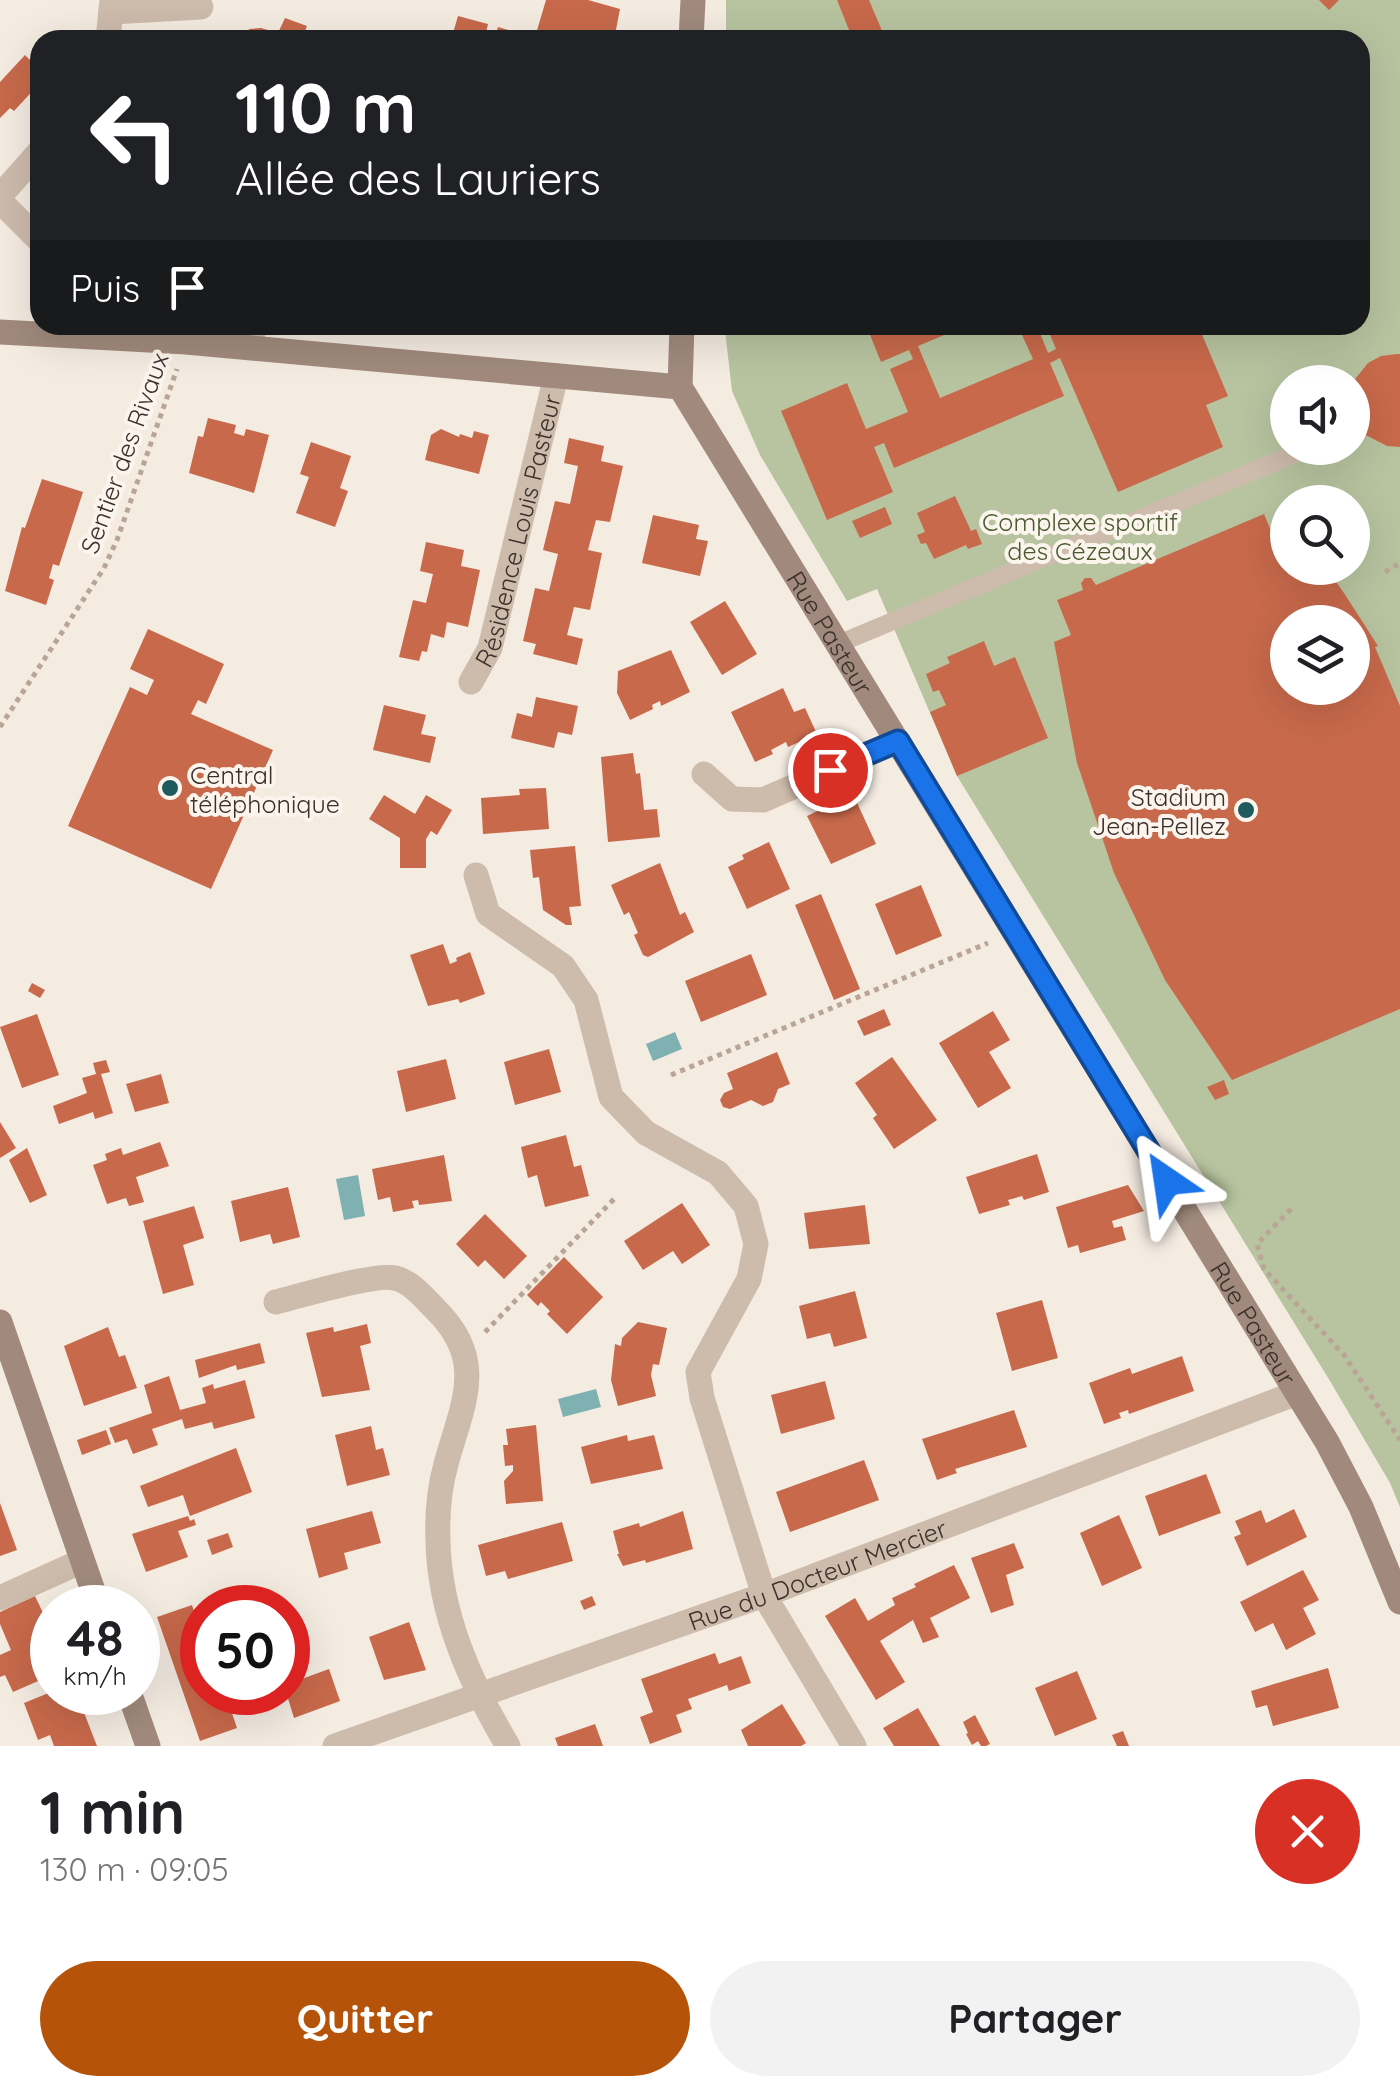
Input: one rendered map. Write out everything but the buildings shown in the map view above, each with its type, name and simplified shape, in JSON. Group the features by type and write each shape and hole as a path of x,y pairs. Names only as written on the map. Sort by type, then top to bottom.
{"main road":[{"path":"691,30 692,0"},
{"path":"0,332 30,332"},
{"path":"115,335 186,342 256,337 556,376 680,387 682,335"},
{"name":"Rue Pasteur","path":"680,387 1297,1394 1361,1507 1400,1602"},
{"path":"0,1322 90,1585"},
{"path":"137,1715 148,1746"}],"street":[{"path":"111,6 200,6"},
{"path":"30,163 0,198 30,230"},
{"name":"Résidence Louis Pasteur","path":"471,682 490,648 556,376"},
{"path":"704,774 732,799 763,800 898,741"},
{"path":"476,875 488,914 563,966 586,1000 610,1097 646,1132 718,1173 746,1206 756,1244 748,1279 698,1372 702,1398 764,1596 854,1746"},
{"path":"276,1302 393,1277 414,1287 452,1325 469,1365 460,1428 446,1464 438,1506 442,1582 460,1654 478,1695 508,1746"},
{"name":"Rue du Docteur Mercier","path":"335,1746 764,1596 1297,1394"},
{"path":"0,1598 82,1561"}],"lane":[{"path":"838,644 1270,464"}],"path":[{"name":"Sentier des Rivaux","path":"0,727 111,554 186,342"},
{"path":"1385,572 1400,563"},
{"path":"671,1075 979,948 1012,928"},
{"path":"485,1332 616,1197"},
{"path":"1291,1209 1258,1244 1264,1268 1344,1356 1400,1440"}],"green space":[{"name":"Complexe sportif des Cézeaux","path":"726,0 1400,0 1400,1507 1330,1381 957,776 877,589 847,601 760,455 732,391 726,335 1370,335 1370,30 726,30"}],"water":[{"path":"675,1032 682,1049 653,1061 646,1044"},
{"path":"358,1175 365,1216 344,1220 336,1179"},
{"path":"596,1389 601,1407 563,1417 558,1399"}],"place":[{"name":"Central téléphonique","path":"170,788"},
{"name":"Stadium Jean-Pellez","path":"1246,810"}],"route":[{"path":"830,770 898,741 1167,1181"}]}
